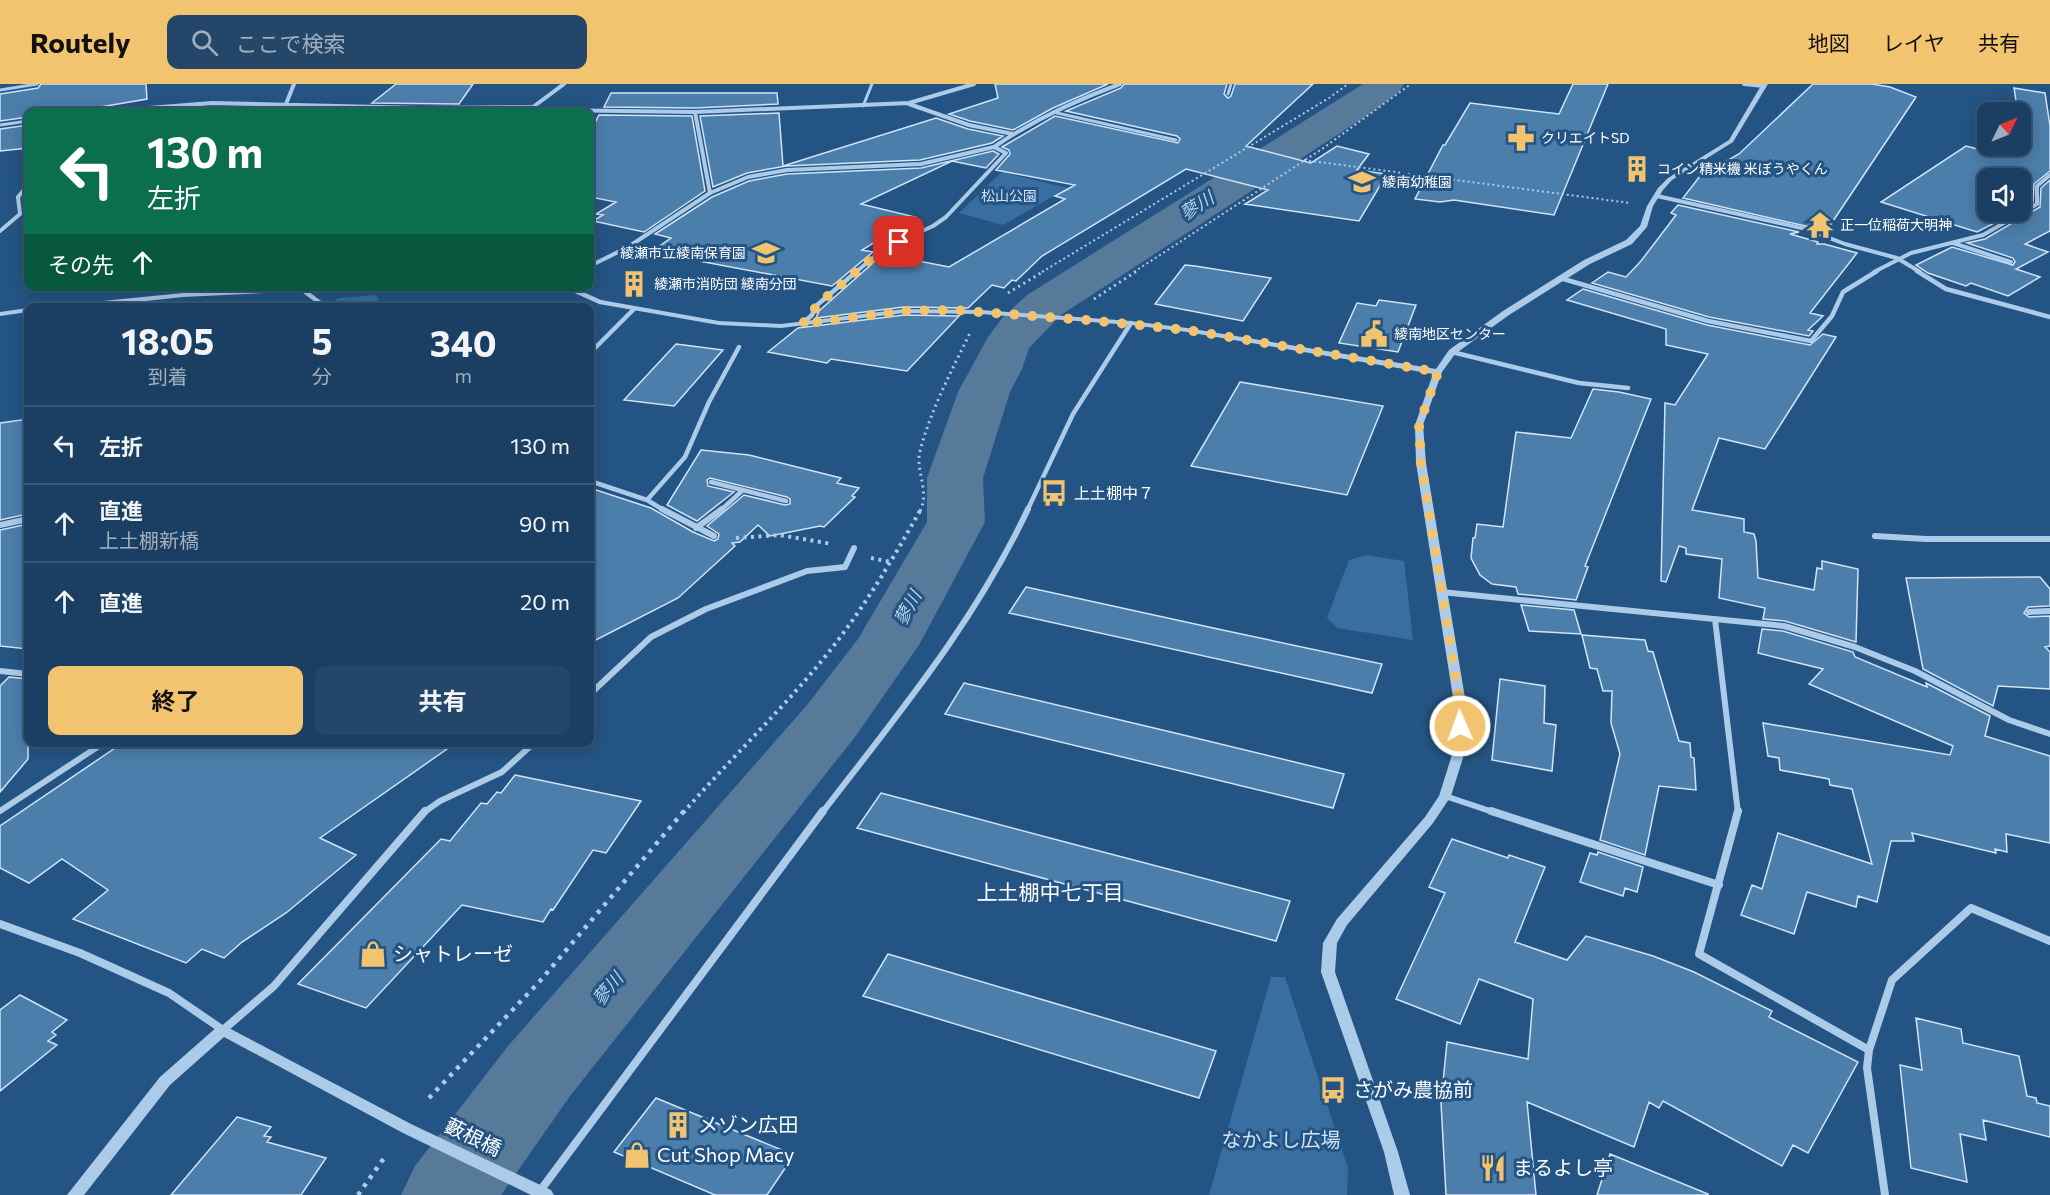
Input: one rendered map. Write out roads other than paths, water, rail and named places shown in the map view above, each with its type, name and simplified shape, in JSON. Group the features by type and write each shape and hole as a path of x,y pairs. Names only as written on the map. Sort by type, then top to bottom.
{"street":[{"path":"286,104 294,84"},
{"path":"533,107 564,84"},
{"path":"594,112 695,112 909,104 974,84"},
{"path":"594,264 628,247 710,193 748,177 766,172 921,164 994,147 1013,134 1090,95 1120,84"},
{"path":"1402,1195 1391,1152 1328,972 1330,943 1342,922 1429,820 1445,795 1457,758 1461,710 1440,592 1421,463 1419,425 1438,372 1452,352 1560,278 1629,242 1643,227 1650,206 1660,189 1670,179 1727,145 1745,121 1764,85 1744,84"},
{"path":"149,108 212,103 419,108 539,108"},
{"path":"909,104 969,125 1013,134"},
{"path":"695,112 710,193"},
{"path":"802,324 812,315 816,306 882,250 933,226 946,217 1006,153 994,147"},
{"path":"1560,278 1708,321 1811,341 1832,316 1843,292 1897,258 1983,234 2037,204 2037,186 2050,175"},
{"path":"0,231 20,214 18,197 24,190"},
{"path":"1657,195 1797,227 1845,244 1897,258 1946,289 2050,317"},
{"path":"1952,243 2011,262"},
{"path":"102,303 237,291"},
{"path":"304,291 320,303"},
{"path":"573,291 599,303 719,323 802,324 904,311 989,313 1131,323 1438,372"},
{"path":"594,349 634,309"},
{"path":"0,314 24,311"},
{"path":"540,1194 760,893 944,655 1007,554 1073,414 1131,323"},
{"path":"647,500 685,457 709,402 738,347"},
{"path":"1452,352 1579,383 1628,388"},
{"path":"594,482 647,500 714,536"},
{"path":"711,482 786,501"},
{"path":"696,528 710,520 743,490"},
{"path":"0,525 24,520"},
{"path":"1875,536 1926,539 2050,539"},
{"path":"594,690 651,638 706,609 789,577 807,571 844,567 854,548"},
{"path":"1440,592 1784,626 1855,647 1915,672 2009,720 2050,734"},
{"path":"2029,612 2050,611"},
{"path":"1715,618 1738,813 1700,954 1869,1050"},
{"path":"0,671 24,674"},
{"path":"0,811 97,747"},
{"path":"75,1195 165,1081 274,986 421,814 440,801 502,772 530,747"},
{"path":"1445,795 1719,885"},
{"path":"1885,1195 1866,1068 1869,1050 1892,980 1971,908 2050,941"},
{"path":"0,924 80,952 169,993 223,1029"},
{"name":"藪根橋","path":"223,1029 408,1129 540,1194"}],"lane":[{"path":"0,90 37,84"},
{"path":"863,106 872,84"},
{"path":"1228,94 1231,84"},
{"path":"1057,113 1176,140"},
{"path":"0,125 24,122"}],"waterway":[{"name":"蓼川","path":"448,1195 539,1071 831,721 887,645 956,522 955,478 984,392 997,369 1005,347 1020,327 1044,305 1358,105 1386,84"}],"place":[{"name":"クリエイトSD","path":"1521,138"},
{"name":"コイン精米機 米ぼうやくん","path":"1637,169"},
{"name":"綾南幼稚園","path":"1362,182"},
{"name":"正一位稲荷大明神","path":"1820,225"},
{"name":"綾瀬市立綾南保育園","path":"766,253"},
{"name":"綾瀬市消防団 綾南分団","path":"634,284"},
{"name":"綾南地区センター","path":"1374,334"},
{"name":"上土棚中７","path":"1054,493"},
{"name":"シャトレーゼ","path":"373,954"},
{"name":"さがみ農協前","path":"1333,1090"},
{"name":"メゾン広田","path":"678,1125"},
{"name":"Cut Shop Macy","path":"637,1155"},
{"name":"まるよし亭","path":"1493,1168"}],"district":[{"name":"上土棚中七丁目","path":"1050,893"}],"park label":[{"name":"松山公園","path":"1009,196"},
{"name":"なかよし広場","path":"1281,1140"}]}
